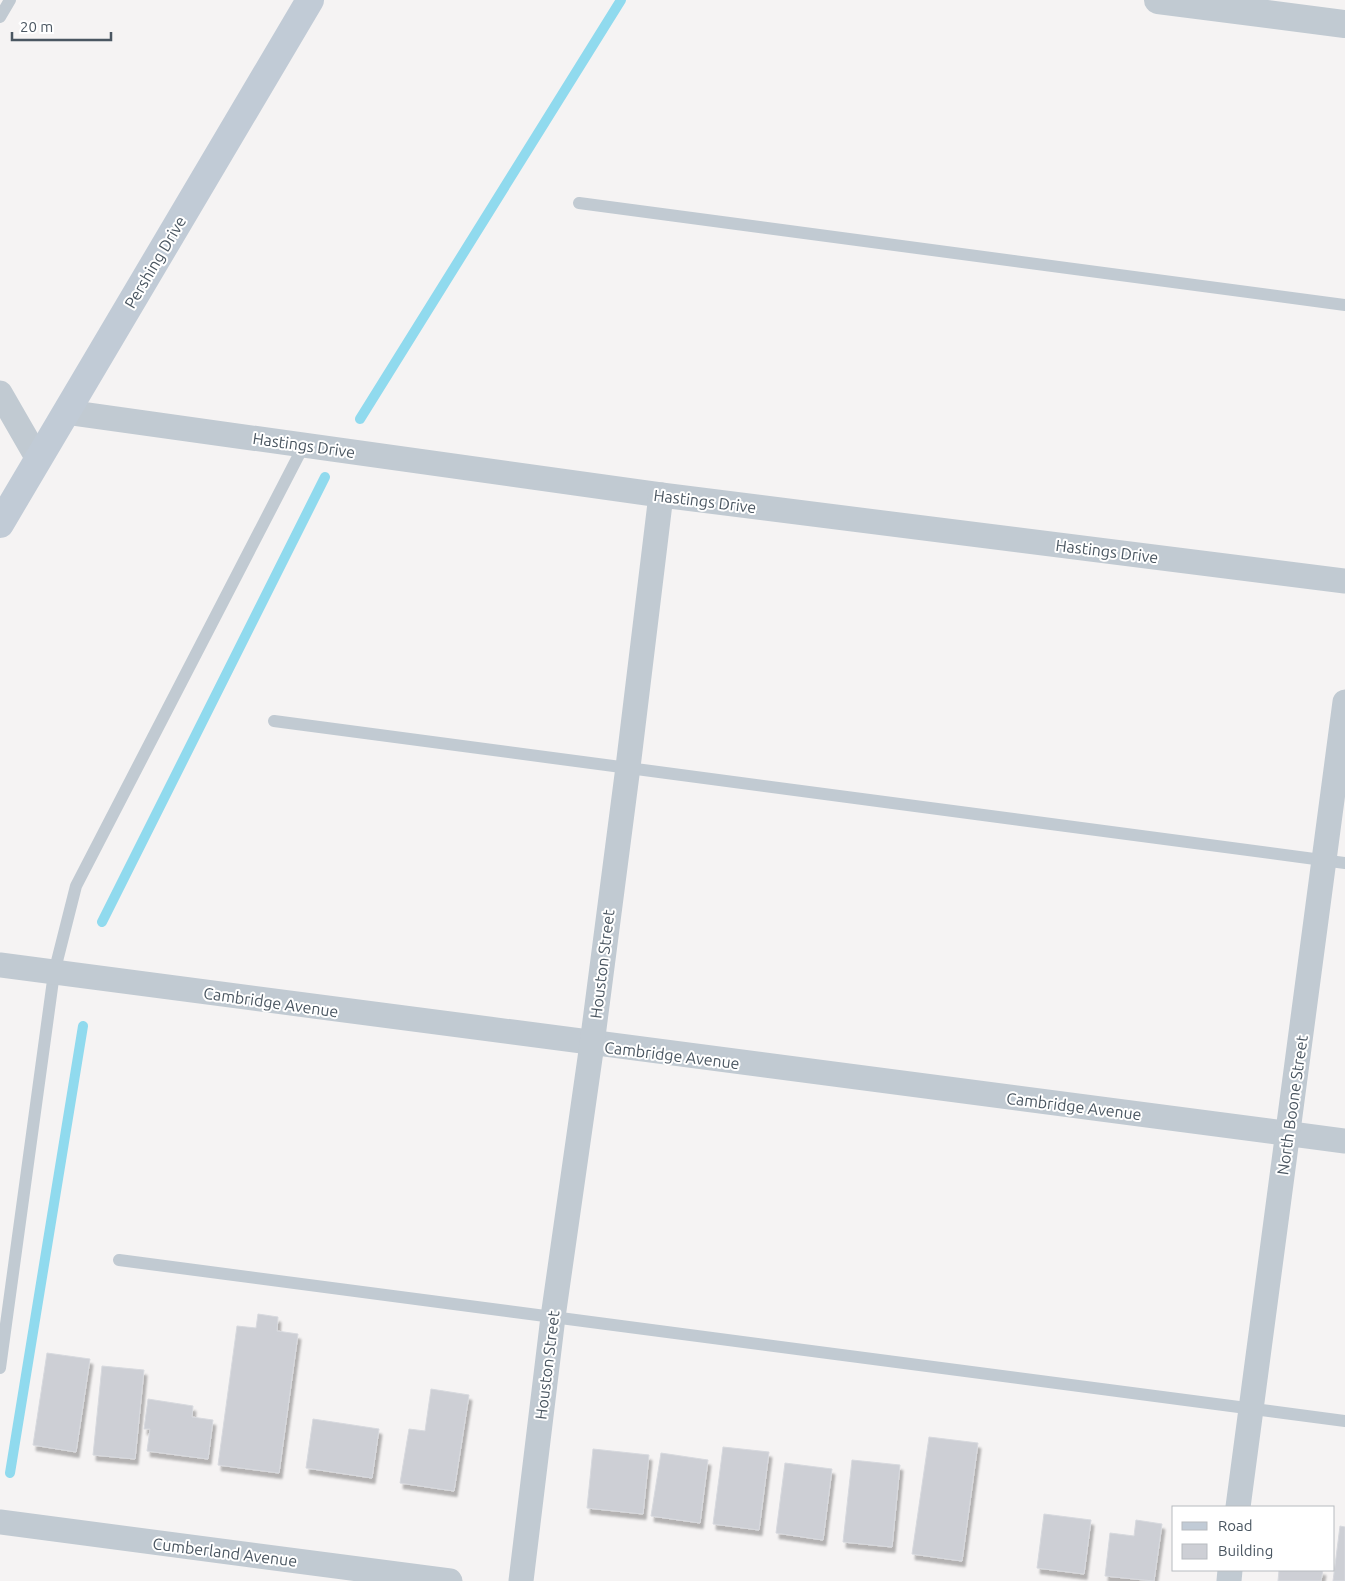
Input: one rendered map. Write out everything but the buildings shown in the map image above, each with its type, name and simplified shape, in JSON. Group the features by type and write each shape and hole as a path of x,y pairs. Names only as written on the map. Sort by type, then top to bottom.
{"main road":[{"name":"Pershing Drive","path":"0,524 310,0"}],"street":[{"path":"1158,0 1345,24"},
{"path":"0,393 38,459"},
{"name":"Hastings Drive","path":"66,412 661,495 1345,581"},
{"name":"Houston Street","path":"521,1581 553,1317 592,1044 628,767 661,495"},
{"name":"North Boone Street","path":"1238,1506 1289,1133 1334,861 1345,702"},
{"name":"Cambridge Avenue","path":"0,966 1345,1141"},
{"name":"Cumberland Avenue","path":"0,1522 450,1581"}],"lane":[{"path":"0,17 10,0"},
{"path":"579,203 1345,306"},
{"path":"0,1368 54,973 76,886 304,445"},
{"path":"274,720 1334,861"},
{"path":"119,1260 1345,1421"}],"waterway":[{"path":"360,419 621,0"},
{"path":"102,922 325,477"},
{"path":"10,1473 83,1026"}]}
